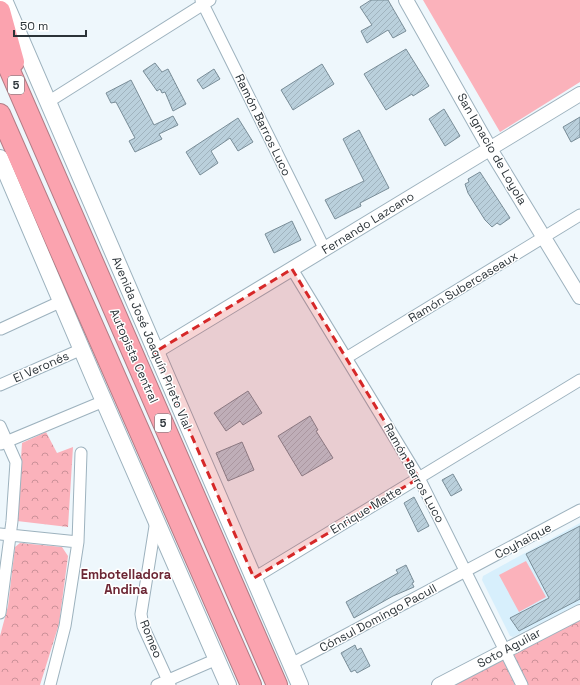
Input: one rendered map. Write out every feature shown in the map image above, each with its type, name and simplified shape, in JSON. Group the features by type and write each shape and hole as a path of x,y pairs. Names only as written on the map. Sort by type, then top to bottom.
{"highway":[{"path":"0,11 31,121"},
{"name":"Autopista Central","path":"0,48 278,685"},
{"name":"Autopista Central","path":"0,114 251,685"},
{"path":"0,133 19,168 34,190"}],"main road":[{"name":"Avenida José Joaquín Prieto Vial","path":"4,0 300,685"},
{"path":"0,158 228,685"}],"street":[{"name":"San Ignacio de Loyola","path":"406,0 490,149 580,296"},
{"path":"48,102 204,1"},
{"name":"Ramón Barros Luco","path":"204,1 325,250"},
{"name":"Fernando Lazcano","path":"156,352 580,94"},
{"name":"Ramón Subercaseaux","path":"346,358 580,215"},
{"name":"Ramón Barros Luco","path":"292,269 419,478 522,685"},
{"path":"1,329 62,301"},
{"name":"El Veronés","path":"0,385 82,349"},
{"name":"Enrique Matte","path":"254,578 580,380"},
{"path":"3,443 104,401"},
{"path":"0,426 3,443 16,462 5,534 0,613"},
{"path":"50,685 67,613 78,542 81,453"},
{"name":"Coyhaique","path":"466,572 580,510"},
{"name":"Romeo","path":"156,520 141,614 143,626 169,682"},
{"path":"5,534 78,542"},
{"name":"Cónsul Domingo Pacull","path":"291,664 466,572"},
{"name":"Soto Aguilar","path":"439,685 580,612"},
{"path":"157,685 169,682 217,658"}],"highlighted area":[{"path":"292,269 419,478 254,578 155,352"}],"shaded area":[{"path":"580,523 580,603 513,637 510,636 482,580 483,576"}],"green space":[{"path":"423,0 580,0 580,82 500,132"},
{"path":"46,432 57,453 73,447 68,527 17,521 22,443"},
{"path":"20,543 62,547 68,556 59,624 40,685 0,685 0,636 8,606 15,547"},
{"path":"526,561 546,597 519,612 499,575"},
{"path":"580,619 580,685 528,685 512,654"},
{"path":"501,656 515,685 444,685"}],"building":[{"path":"371,0 388,0 406,31 393,38 388,30 367,43 361,31 372,25 360,7"},
{"path":"406,49 429,86 413,96 412,94 386,110 364,74"},
{"path":"155,63 162,72 168,69 186,104 173,111 165,92 162,93 160,89 157,91 143,71"},
{"path":"322,64 334,84 293,110 281,90"},
{"path":"214,69 220,79 203,89 197,80"},
{"path":"131,80 154,125 173,116 178,125 159,134 162,139 135,152 129,141 135,138 116,102 111,103 106,93"},
{"path":"444,109 460,136 445,146 429,119"},
{"path":"580,117 580,137 571,142 563,127"},
{"path":"238,118 253,142 238,151 230,138 211,151 218,163 200,175 186,152"},
{"path":"359,130 389,188 360,203 361,206 335,219 325,200 364,181 343,139"},
{"path":"480,172 510,218 500,225 497,223 492,227 485,220 468,193 465,184 469,182 468,179"},
{"path":"292,221 301,240 274,253 265,234"},
{"path":"248,391 262,413 243,425 240,421 226,431 214,413"},
{"path":"310,416 318,430 316,431 333,458 302,476 278,436"},
{"path":"242,442 254,470 228,481 216,453"},
{"path":"453,474 462,490 451,496 442,480"},
{"path":"414,497 429,526 418,532 404,503"},
{"path":"580,526 580,599 519,631 510,618 549,598 526,554"},
{"path":"406,565 414,582 412,583 414,587 393,596 354,618 346,602 398,573 396,570"},
{"path":"355,645 357,650 361,648 370,666 357,673 355,670 351,672 341,653"}],"district":[{"name":"Embotelladora Andina","path":"126,582"}]}
